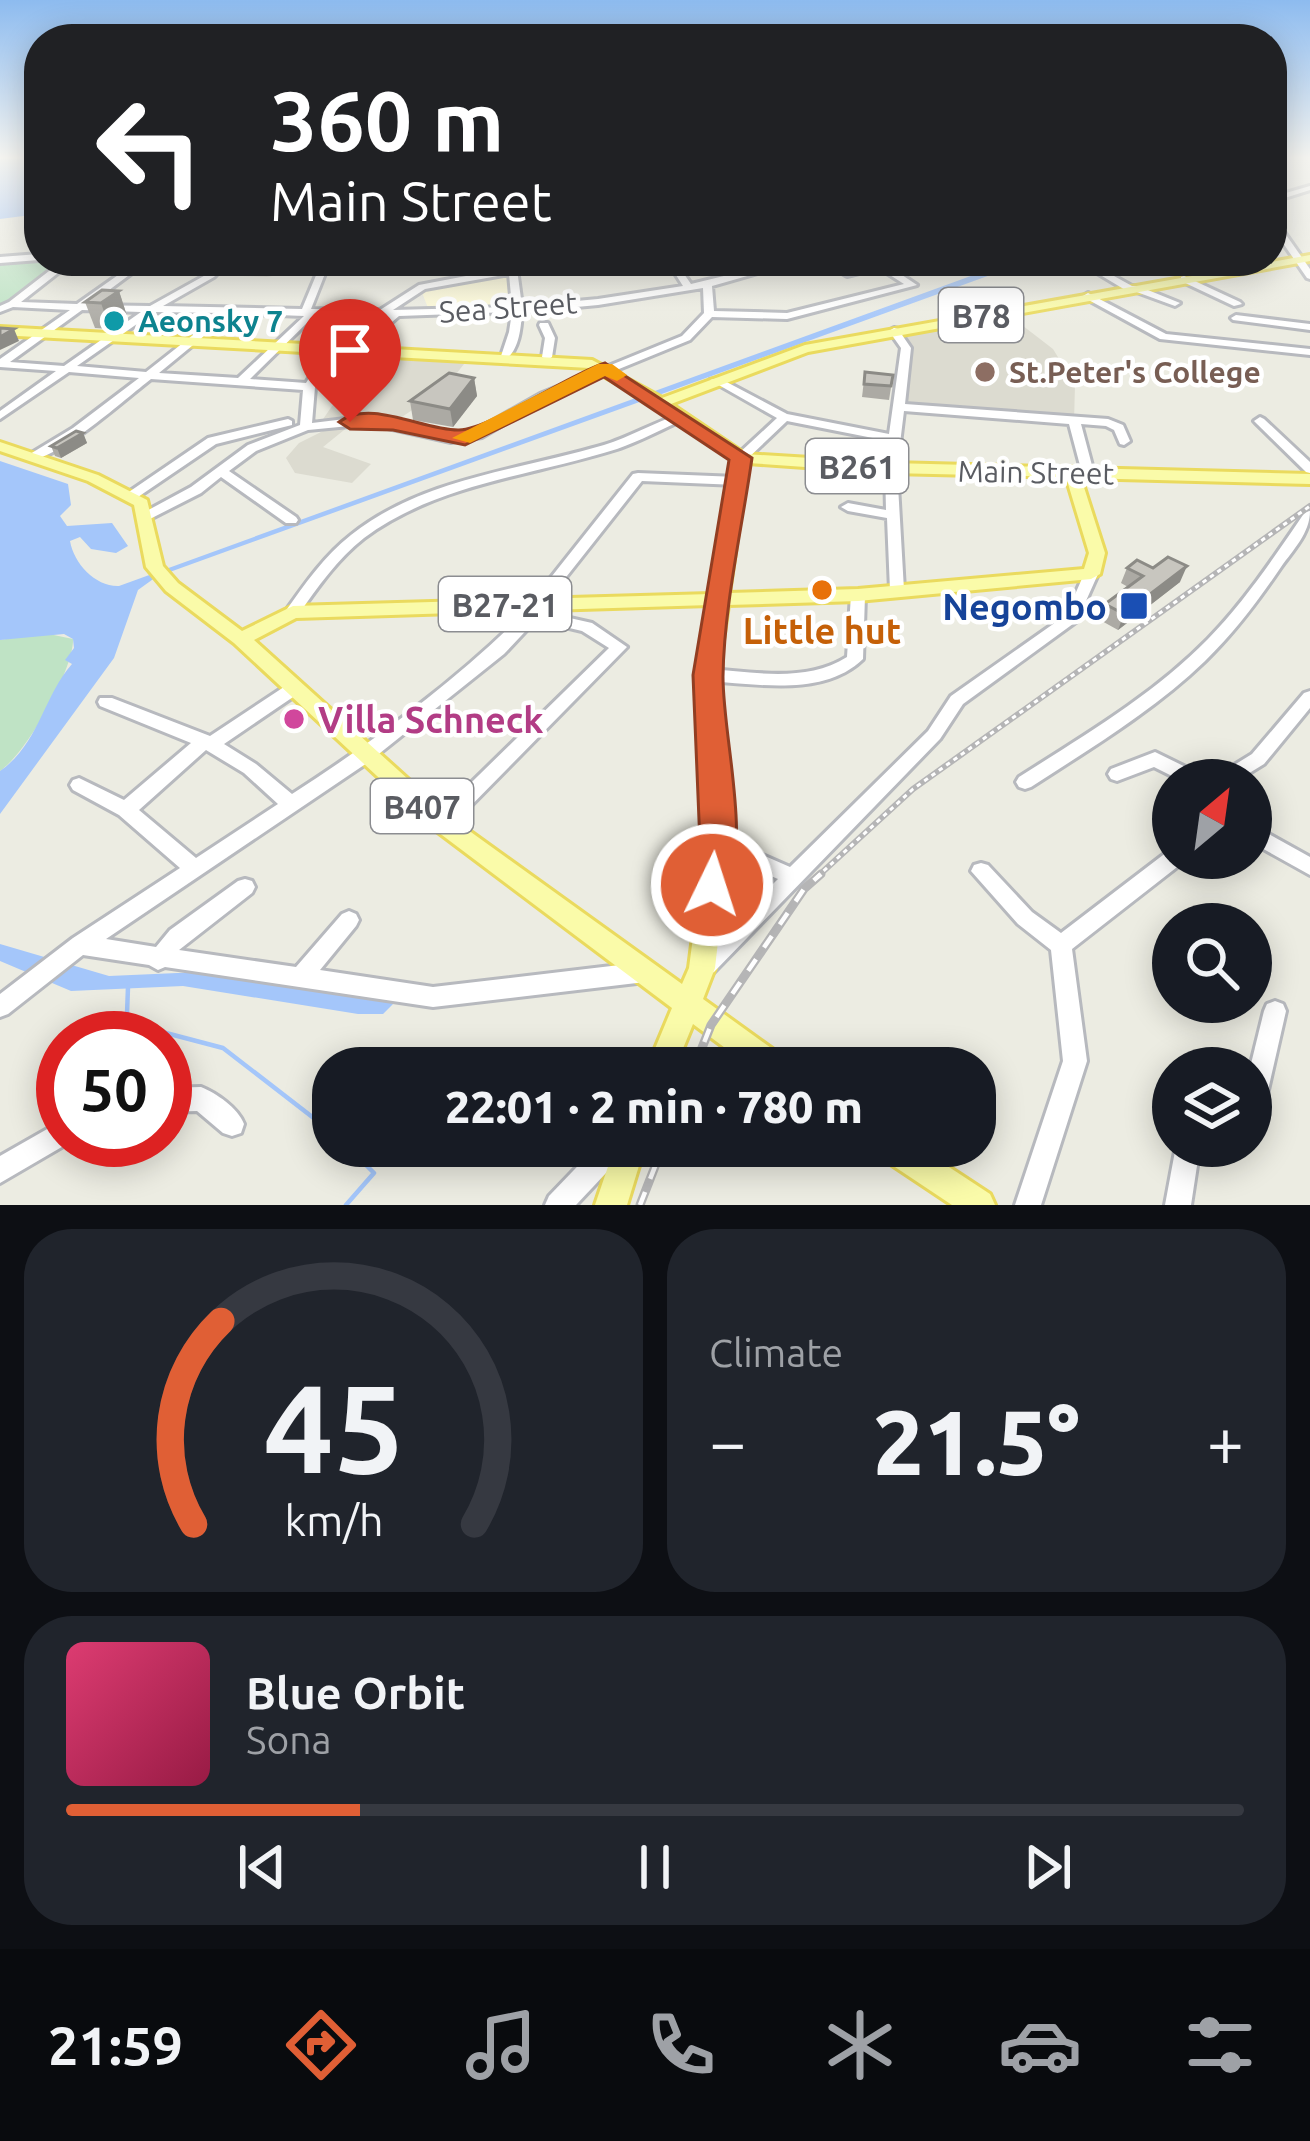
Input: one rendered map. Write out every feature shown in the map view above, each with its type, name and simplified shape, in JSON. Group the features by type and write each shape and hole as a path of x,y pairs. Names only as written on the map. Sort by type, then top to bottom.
{"main road":[{"name":"B78","path":"654,398 783,354 1203,276"},
{"path":"0,332 547,357 605,368 740,458 708,675 717,844 702,968 670,1047"},
{"path":"0,446 130,496"},
{"name":"Main Street","path":"740,458 891,468 1310,476"},
{"path":"1080,473 1097,554 1091,574"},
{"name":"B407","path":"130,496 146,518 155,567 172,587 241,639 442,823 746,1047"},
{"name":"B27-21","path":"241,639 293,612 858,596 1091,574"},
{"path":"611,1205 623,1167"},
{"path":"922,1167 979,1205"}],"street":[{"path":"1305,259 1310,276"},
{"path":"6,307 55,276"},
{"path":"0,364 123,276"},
{"path":"0,416 153,308 209,276"},
{"path":"240,383 308,313 321,276"},
{"path":"380,314 422,287 470,276"},
{"path":"506,356 518,331 520,311 512,276"},
{"path":"681,276 689,288"},
{"name":"Sea Street","path":"6,307 380,314 520,311 708,286 743,276"},
{"path":"709,314 787,316 914,282 902,276"},
{"path":"1109,276 1175,304"},
{"path":"1184,279 1237,304"},
{"path":"130,496 212,441 307,423 370,420 465,438 605,368 686,338 709,314 708,286"},
{"path":"1088,296 1152,331 1180,340 1310,352"},
{"path":"34,457 146,378 230,310"},
{"path":"357,349 395,314"},
{"path":"1236,318 1310,327"},
{"path":"544,326 550,338 547,357"},
{"path":"894,331 906,348 889,514 897,590"},
{"path":"1139,335 1152,331"},
{"path":"307,423 309,387 332,348"},
{"path":"0,364 309,387"},
{"path":"715,380 784,417 894,438"},
{"path":"898,407 1115,425 1124,441"},
{"path":"293,612 319,571 364,532 441,488 613,446 682,417"},
{"path":"740,458 784,417"},
{"path":"1260,421 1310,476"},
{"path":"1074,422 1080,473"},
{"path":"146,518 252,448 307,423"},
{"path":"221,471 291,520"},
{"path":"0,1007 71,951 364,756 539,607 574,551 638,477 736,481"},
{"path":"848,506 889,514"},
{"path":"1024,782 1132,712 1199,657 1254,595 1310,515"},
{"path":"702,968 934,735 957,700 1072,618 1091,574"},
{"path":"708,675 787,677 842,670 855,659 858,596"},
{"path":"442,823 619,647 539,607"},
{"path":"126,810 208,742 293,688"},
{"path":"1258,759 1310,697"},
{"path":"106,703 208,742 272,784 290,804"},
{"path":"1118,774 1152,760"},
{"path":"79,784 126,810 194,868"},
{"path":"717,844 791,876"},
{"path":"1272,844 1310,867"},
{"path":"980,871 1025,918 1061,945 1076,1061 1028,1205"},
{"path":"1061,945 1152,875"},
{"path":"158,960 177,937 245,887"},
{"path":"302,976 349,920"},
{"path":"71,951 302,976 433,997 646,972"},
{"path":"1266,1047 1275,1011"},
{"path":"192,1100 200,1100 232,1124"},
{"path":"0,1170 36,1148"},
{"path":"558,1205 594,1167"},
{"path":"1178,1205 1184,1167"}],"shaded area":[{"path":"486,276 515,276 520,311 430,313 421,290"},
{"name":"St.Peter's College","path":"1005,312 1053,349 1075,385 1074,422 898,407 906,348 894,331"},
{"path":"370,351 471,355 446,387 393,423 319,425"},
{"path":"349,426 323,447 371,464 352,483 295,473 286,458 299,443 329,428"}],"green space":[{"path":"24,259 24,276 56,276 0,309 0,260"},
{"path":"44,633 73,639 66,670 35,729 0,771 0,640"}],"water":[{"path":"971,276 988,276 156,577 138,590 114,658 0,814 0,771 24,748 72,664 65,660 74,648 73,639 64,634 0,640 0,461 68,484 71,505 60,516 67,526 112,523 128,546 116,553 91,549 80,537 70,541 87,572 102,583 119,586"},
{"path":"0,944 109,976 200,972 380,997 393,1004 383,1014 358,1014 183,986 71,991 0,961"}],"building":[{"path":"102,290 119,291 101,303 85,302"},
{"path":"865,372 893,375 891,386 864,384"},
{"path":"449,373 474,378 450,409 410,401"},
{"path":"76,431 83,433 57,448 51,446"},
{"path":"1168,557 1187,566 1124,614 1105,604 1143,576 1127,568 1137,560 1153,568"}],"waterway":[{"path":"128,987 127,1014 166,1033 223,1048 312,1117"},
{"path":"346,1205 374,1173 368,1167"}],"railway":[{"path":"817,877 913,789 1310,506"},
{"path":"702,1047 711,1025 804,889 821,874"},
{"path":"640,1205 655,1167"}],"slow traffic":[{"path":"462,438 605,368 617,375"}],"place":[{"name":"Aeonsky 7","path":"114,321"},
{"name":"St.Peter's College","path":"985,372"},
{"name":"Little hut","path":"822,590"},
{"name":"Negombo","path":"1134,606"},
{"name":"Villa Schneck","path":"294,719"}],"route":[{"path":"350,422 393,423 465,438 605,368 740,458 708,675 717,844 712,885"}]}
